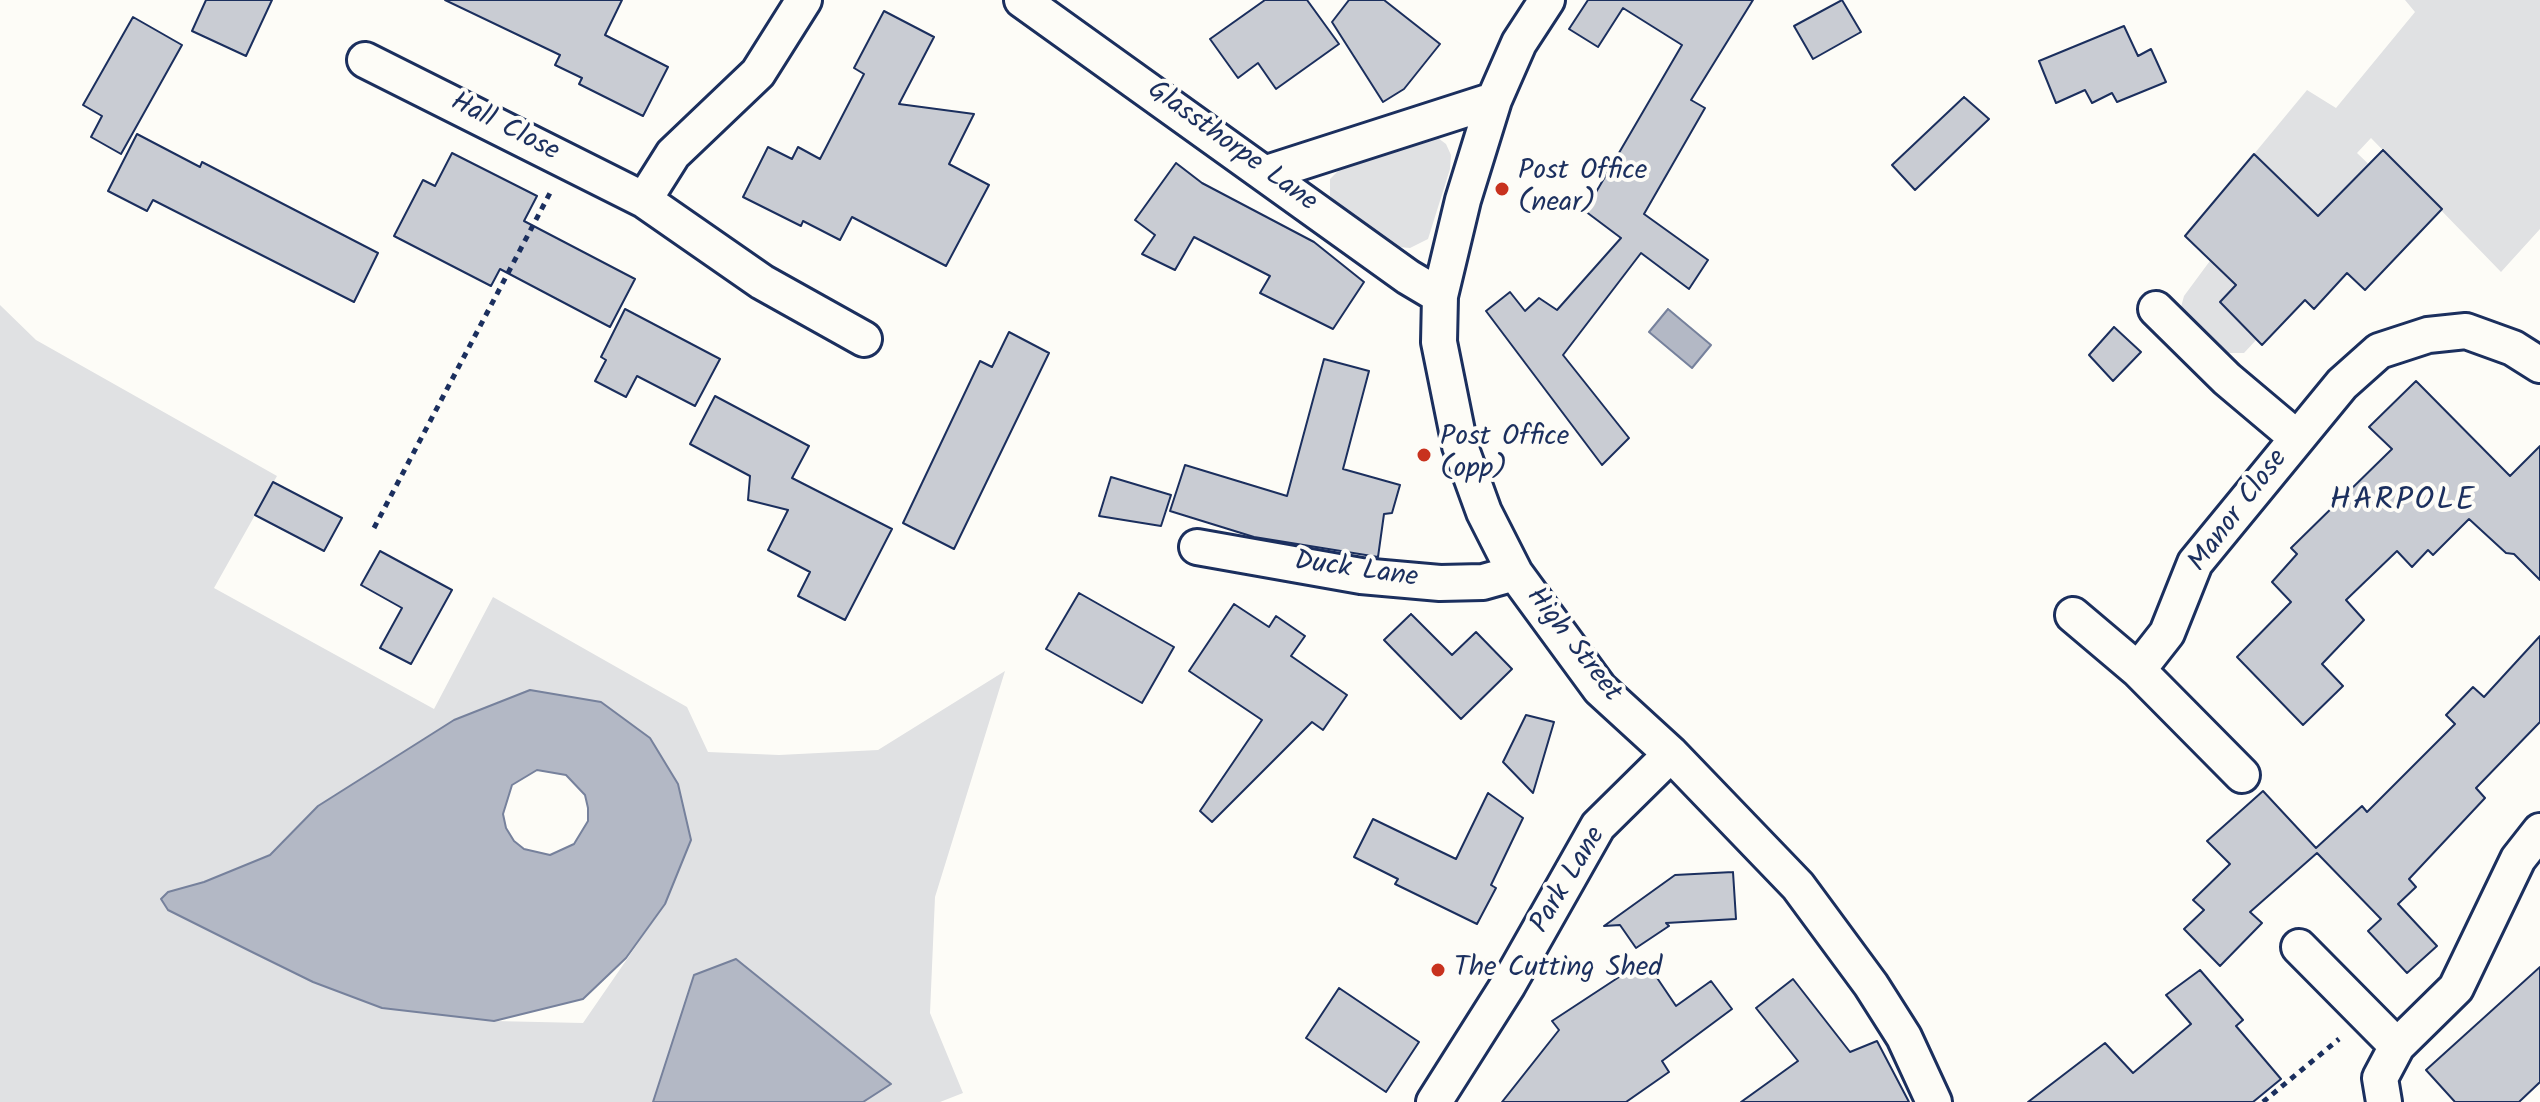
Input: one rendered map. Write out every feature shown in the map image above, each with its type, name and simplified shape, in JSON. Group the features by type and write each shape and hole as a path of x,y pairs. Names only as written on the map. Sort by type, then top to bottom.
{"street":[{"path":"644,200 673,154 758,73 804,0"},
{"name":"Glassthorpe Lane","path":"1022,0 1408,277 1440,296"},
{"name":"High Street","path":"1547,0 1519,43 1494,100 1463,200 1440,296 1439,342 1460,446 1484,512 1515,573 1600,689 1671,754 1798,886 1888,1011 1934,1102"},
{"name":"Hall Close","path":"365,60 644,200 762,282 864,339"},
{"path":"1267,173 1494,100"},
{"name":"Manor Close","path":"2156,309 2227,379 2297,438"},
{"name":"Manor Close","path":"2138,670 2167,633 2195,563 2342,384 2379,351 2428,335 2466,331 2513,348 2540,365"},
{"name":"Duck Lane","path":"1197,547 1361,576 1440,583 1483,582 1515,573"},
{"path":"2073,615 2138,670 2242,775"},
{"name":"Park Lane","path":"1434,1102 1508,985 1598,826 1671,754"},
{"path":"2384,1102 2380,1078 2397,1046 2456,988 2518,859 2540,831"},
{"path":"2299,947 2397,1046"}],"path":[{"path":"374,528 567,161"},
{"path":"2263,1102 2367,1017"}],"shaded area":[{"path":"2405,0 2540,0 2540,229 2501,272 2371,138 2357,153 2380,175 2262,256 2220,302 2257,339 2244,353 2221,353 2183,317 2181,307 2184,296 2232,231 2303,202 2254,154 2307,90 2336,108 2415,12"},
{"path":"1425,135 1446,144 1451,155 1450,169 1428,239 1410,248 1399,247 1337,203 1330,196 1330,179 1345,164"},
{"path":"0,305 36,340 277,476 214,588 434,709 493,597 687,707 708,752 779,755 878,750 1005,671 935,897 930,1013 963,1093 940,1102 0,1102","holes":["454,720 678,784 665,904 583,1023 494,1021 382,1008 168,892 204,882 270,855 318,806"]},
{"path":"1668,309 1711,345 1692,368 1649,332"},
{"path":"530,690 601,702 650,738 678,784 691,840 665,904 626,958 583,999 494,1021 382,1008 313,982 168,910 161,899 168,892 204,882 270,855 318,806 454,720","holes":["537,770 566,775 585,795 588,821 574,844 550,855 524,849 506,828 503,814 512,785"]},
{"path":"736,959 891,1084 863,1102 653,1102 694,975"}],"building":[{"path":"206,0 272,0 246,56 192,31"},
{"path":"445,0 622,0 605,35 668,67 643,116 579,84 582,78 555,65 560,55"},
{"path":"1265,0 1307,0 1339,44 1276,89 1258,63 1238,78 1210,39"},
{"path":"1349,0 1384,0 1440,44 1404,89 1383,102 1332,22"},
{"path":"1588,0 1753,0 1691,100 1705,108 1644,214 1708,260 1689,289 1641,253 1563,355 1629,438 1602,465 1486,311 1510,292 1525,311 1539,298 1557,310 1621,238 1585,211 1682,45 1623,8 1598,47 1569,29"},
{"path":"1842,0 1861,32 1813,59 1794,26"},
{"path":"884,11 934,37 899,104 974,114 949,164 989,185 946,266 852,217 840,240 803,221 801,226 743,197 768,147 792,159 798,147 820,159 864,74 854,68"},
{"path":"133,17 182,45 121,154 91,137 102,116 83,105"},
{"path":"2124,26 2138,56 2151,49 2166,82 2117,102 2112,93 2092,103 2085,90 2056,103 2039,61"},
{"path":"1964,97 1989,119 1915,190 1892,165"},
{"path":"137,134 200,167 202,162 378,253 354,302 153,200 147,211 108,191"},
{"path":"2383,150 2442,209 2365,290 2347,273 2314,309 2305,300 2262,345 2220,302 2236,285 2185,236 2254,154 2318,216"},
{"path":"452,153 537,196 524,221 635,279 610,327 500,269 491,286 394,236 423,180 435,186"},
{"path":"1176,163 1202,183 1314,242 1364,282 1333,329 1260,293 1270,276 1194,237 1175,270 1142,254 1155,235 1135,220"},
{"path":"625,309 720,359 695,406 637,376 626,397 595,381 606,360 601,357"},
{"path":"2114,327 2141,352 2113,381 2089,355"},
{"path":"1009,332 1049,353 954,549 903,523 980,361 992,367"},
{"path":"1324,359 1369,371 1343,469 1400,485 1392,513 1384,514 1378,557 1254,537 1170,511 1185,465 1287,496"},
{"path":"2416,381 2510,476 2540,446 2540,580 2514,554 2506,553 2469,519 2433,555 2428,550 2412,567 2397,551 2346,600 2364,620 2322,664 2343,686 2303,725 2237,657 2291,602 2272,582 2297,554 2291,548 2392,449 2369,427"},
{"path":"715,396 809,446 792,478 892,529 845,620 798,596 810,572 768,550 788,510 748,500 750,476 690,444"},
{"path":"1111,477 1171,495 1161,526 1099,516"},
{"path":"273,482 342,518 324,551 255,515"},
{"path":"380,551 452,590 411,664 380,648 402,608 361,585"},
{"path":"1079,593 1174,647 1142,703 1046,649"},
{"path":"1234,604 1269,627 1276,616 1305,636 1291,656 1347,695 1323,730 1312,722 1212,822 1200,811 1262,720 1189,671"},
{"path":"1411,614 1452,655 1476,632 1512,669 1461,719 1384,640"},
{"path":"2540,636 2540,722 2476,788 2485,798 2409,879 2416,887 2398,904 2437,946 2407,973 2368,931 2381,919 2317,853 2250,912 2262,923 2220,966 2184,929 2204,910 2193,900 2230,864 2207,841 2263,791 2316,848 2362,806 2367,812 2455,724 2446,715 2473,687 2484,697"},
{"path":"1526,715 1554,722 1533,793 1503,762"},
{"path":"1488,793 1523,818 1491,885 1496,888 1477,924 1395,884 1398,879 1354,857 1373,819 1456,859"},
{"path":"1733,872 1736,919 1666,923 1669,926 1636,948 1620,925 1604,926 1675,875"},
{"path":"1645,960 1676,1006 1711,981 1732,1009 1662,1061 1669,1072 1626,1102 1502,1102 1559,1030 1552,1021"},
{"path":"2540,967 2540,1082 2519,1102 2455,1102 2426,1070"},
{"path":"2200,970 2243,1020 2236,1026 2281,1079 2253,1102 2028,1102 2105,1043 2133,1073 2191,1024 2166,995"},
{"path":"1793,979 1850,1052 1877,1041 1909,1102 1741,1102 1798,1061 1756,1008"},
{"path":"1339,988 1419,1042 1386,1092 1306,1038"}],"place":[{"name":"Post Office (near)","path":"1502,189"},
{"name":"Post Office (opp)","path":"1424,455"},
{"name":"The Cutting Shed","path":"1438,970"}],"district":[{"name":"HARPOLE","path":"2403,504"}]}
